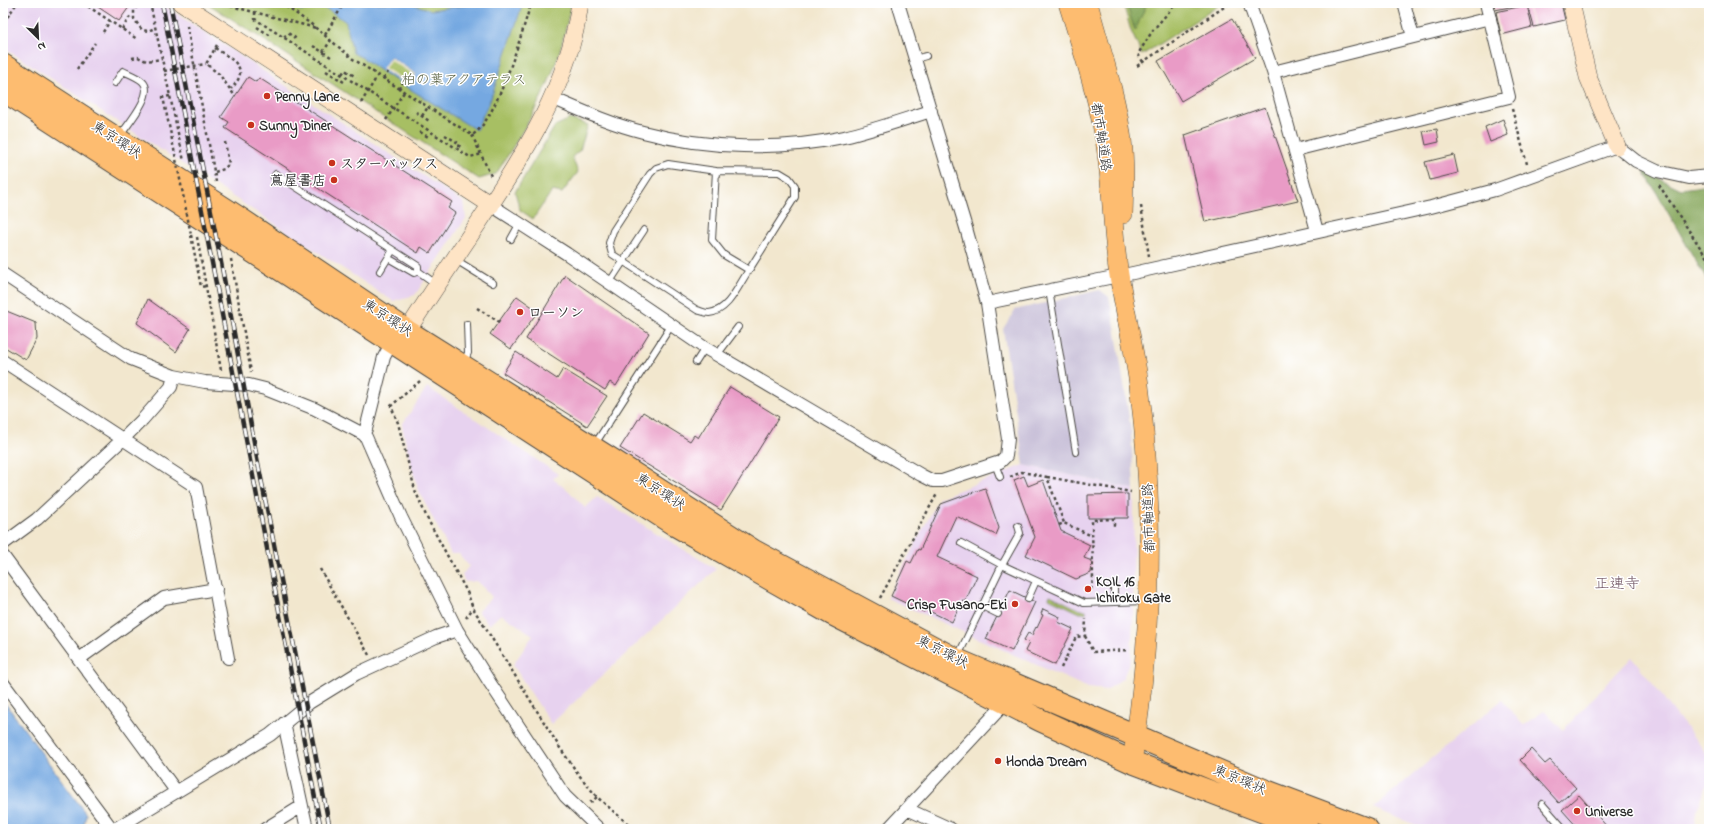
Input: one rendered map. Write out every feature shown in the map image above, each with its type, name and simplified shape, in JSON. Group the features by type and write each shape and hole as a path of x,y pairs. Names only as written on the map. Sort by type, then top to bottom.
{"highway":[{"name":"東京環状","path":"3,65 229,212 399,336 433,369 675,525 832,614 1005,702 1132,762 1308,829"},
{"name":"東京環状","path":"3,90 399,336 462,365 593,447 754,551 957,660 1266,791 1367,829"}],"main road":[{"name":"都市軸道路","path":"1068,3 1104,131 1119,275 1139,384 1146,448 1150,545 1148,601 1143,674 1132,762"},
{"name":"都市軸道路","path":"1088,3 1122,140 1123,205 1119,275"}],"street":[{"path":"181,3 490,205 520,223 705,348 921,475 933,481 950,480 1000,462 1006,456 1008,439 987,303 931,111 921,57 898,3"},
{"path":"363,434 366,429 384,357 438,284 490,205 524,152 552,98 570,47 580,3"},
{"path":"1249,3 1273,72 1317,231"},
{"path":"1404,3 1413,37"},
{"path":"1295,150 1509,97 1486,3"},
{"path":"1571,3 1588,77 1617,146 1636,161 1657,171 1689,178 1709,176"},
{"path":"1273,72 1490,18"},
{"path":"552,98 600,119 644,132 682,140 744,146 804,142 843,137 871,130 931,111"},
{"path":"987,303 1431,207 1495,190 1617,146"},
{"path":"3,274 131,359 174,376 205,382 254,386 265,389 315,409 363,434 366,437 401,518 457,630 490,683 565,796 599,829"},
{"path":"3,361 196,488 228,658"},
{"path":"3,544 37,519 122,440 171,387 174,376"},
{"path":"3,556 176,791"},
{"path":"79,659 164,598 216,589"},
{"path":"3,683 113,829 270,735 309,703 356,674 436,637 457,630"},
{"path":"888,829 1005,702 1023,688"},
{"path":"284,723 307,829"},
{"path":"265,829 302,806"},
{"path":"907,809 951,829"}],"lane":[{"path":"115,83 124,71 142,81 146,92 144,101 118,140"},
{"path":"668,164 716,171 779,172 789,178 795,186 795,197 727,304 720,310 708,313 697,310 624,261 612,254 609,243 613,231 650,174 656,168 668,164"},
{"path":"716,171 712,240 724,255 749,270"},
{"path":"274,177 276,174 394,250 418,266 418,271"},
{"path":"511,239 520,223"},
{"path":"609,283 644,230"},
{"path":"380,271 394,250"},
{"path":"388,258 414,273 418,271 438,284"},
{"path":"454,259 493,283"},
{"path":"1050,290 1076,452"},
{"path":"462,365 468,353 467,324"},
{"path":"593,447 671,326"},
{"path":"717,355 738,327"},
{"path":"696,362 705,348"},
{"path":"994,464 1000,477"},
{"path":"957,660 960,649 1002,565 1020,533 1018,526"},
{"path":"961,543 1002,565 1084,603 1148,601"},
{"path":"1028,599 1036,581"},
{"path":"1114,585 1114,602"},
{"path":"982,606 998,614"},
{"path":"1542,804 1564,829"}],"path":[{"path":"4,22 17,3"},
{"path":"83,3 137,39"},
{"path":"122,28 128,18 133,15 136,7 142,3"},
{"path":"150,3 185,165"},
{"path":"219,3 316,28"},
{"path":"281,3 316,28 353,59 472,135 492,176"},
{"path":"325,36 344,3"},
{"path":"472,135 479,132 497,100 517,53 530,3"},
{"path":"1143,62 1138,54 1152,30 1175,3"},
{"path":"1137,66 1230,3"},
{"path":"255,12 255,19 470,157 482,154"},
{"path":"133,15 136,23 142,30 148,31 155,28"},
{"path":"103,32 110,21"},
{"path":"188,23 187,25 217,184"},
{"path":"257,27 271,36"},
{"path":"267,33 270,29"},
{"path":"284,38 288,33 298,40"},
{"path":"323,52 331,40"},
{"path":"77,69 95,43"},
{"path":"206,64 219,43"},
{"path":"313,46 331,57"},
{"path":"215,48 230,59 240,71 240,77 231,90"},
{"path":"132,58 138,57 146,61 162,59"},
{"path":"164,71 206,64 219,74 235,96"},
{"path":"332,68 328,72 344,82"},
{"path":"342,74 345,70 356,77"},
{"path":"384,79 388,72"},
{"path":"358,107 378,75"},
{"path":"399,89 403,82"},
{"path":"384,124 404,92"},
{"path":"170,96 163,97 163,99 201,287 206,286"},
{"path":"1509,97 1531,178"},
{"path":"422,116 428,107"},
{"path":"416,112 429,121"},
{"path":"420,132 429,137 431,132"},
{"path":"445,135 460,144 458,149"},
{"path":"214,172 224,169 229,164 225,142"},
{"path":"1657,171 1658,183 1709,261"},
{"path":"197,234 224,384"},
{"path":"230,256 254,386"},
{"path":"477,308 499,322"},
{"path":"433,369 391,406 398,423 415,490 427,518 467,592 473,608 560,748 597,797 634,829"},
{"path":"1010,477 1022,472 1129,492"},
{"path":"1047,477 1064,523 1092,536"},
{"path":"876,605 938,493"},
{"path":"1091,590 1093,580 1092,520 1114,519 1114,526"},
{"path":"1059,525 1064,523"},
{"path":"320,569 375,666"},
{"path":"1086,619 1085,636 1093,652 1133,649"},
{"path":"1061,668 1076,638 1085,636"}],"shaded area":[{"path":"3,3 160,3 463,202 466,218 415,295 393,301 3,47"},
{"path":"1100,290 1109,297 1115,326 1131,431 1134,489 1024,465 1003,329 1015,310"},
{"path":"427,387 558,474 553,479 569,491 585,508 597,497 716,569 551,724 513,665 533,635 501,614 489,625 478,611 492,597 477,581 465,582 462,575 469,566 459,554 451,554 419,491 411,466 402,425"},
{"path":"1024,465 1134,489 1133,616 1131,658 1123,678 1107,690 1088,688 887,598 939,498"},
{"path":"1632,657 1709,757 1709,780 1695,816 1696,829 1426,829 1373,808 1502,700 1523,725 1544,711 1563,730"}],"green space":[{"name":"柏の葉アクアテラス","path":"207,3 571,3 556,64 537,106 496,174 479,179"},
{"path":"1123,3 1223,3 1142,55 1131,31"},
{"path":"1126,3 1147,3 1135,31"},
{"path":"570,119 588,125 580,150 572,157 578,172 562,193 552,191 533,219 520,210 515,192 555,126"},
{"path":"1644,171 1681,189 1709,185 1709,284"},
{"path":"1050,595 1080,610 1086,610 1086,613 1080,613 1049,598"}],"water":[{"path":"290,3 409,3 431,10 482,3 523,3 491,98 476,130 353,53 346,22 335,14 321,8 302,11","holes":["390,57 416,74 409,85 383,69"]},
{"path":"3,700 86,814 83,829 3,829"}],"pier":[{"path":"390,57 416,74 409,86 382,69","holes":["390,60 414,75 409,83 385,68"]}],"building":[{"path":"92,3 132,3 119,21"},
{"path":"1494,3 1524,3 1524,4 1495,10"},
{"path":"1536,3 1561,3 1565,20 1534,27 1528,5"},
{"path":"1527,5 1532,27 1501,35 1496,12"},
{"path":"1232,19 1255,58 1181,101 1158,61"},
{"path":"248,77 256,82 259,78 452,202 448,208 455,213 430,253 421,247 418,253 225,128 229,122 221,117"},
{"path":"1265,107 1298,201 1205,222 1185,135"},
{"path":"1503,119 1508,135 1490,142 1485,127"},
{"path":"1437,129 1439,142 1426,145 1423,131"},
{"path":"1454,155 1458,173 1430,180 1425,162"},
{"path":"565,275 649,333 616,386 610,382 605,390 526,339"},
{"path":"517,296 538,311 511,349 490,334"},
{"path":"148,299 190,329 176,352 137,323"},
{"path":"4,310 36,323 37,339 26,360 3,346"},
{"path":"516,352 557,379 563,369 607,396 587,426 503,373"},
{"path":"730,387 779,417 721,510 620,448 643,412 690,441 694,435 698,438"},
{"path":"1024,476 1028,486 1043,480 1061,531 1090,545 1084,558 1092,561 1091,573 1076,579 1026,555 1035,537 1014,480"},
{"path":"985,488 999,528 996,535 956,516 937,557 977,576 965,602 962,601 952,622 925,609 924,612 891,596 907,561 911,563 918,549 920,550 941,504"},
{"path":"1128,494 1128,518 1088,518 1088,495"},
{"path":"1010,590 1035,602 1012,651 986,639"},
{"path":"1043,609 1060,617 1058,622 1073,629 1055,665 1025,651 1029,643 1024,640 1028,633 1032,635 1036,627 1037,628 1043,615 1041,614"},
{"path":"1531,749 1545,764 1550,760 1576,788 1559,803 1520,760"},
{"path":"1579,795 1609,829 1579,829 1562,810"}],"railway":[{"path":"162,3 321,829"},
{"path":"170,3 330,829"}],"place":[{"name":"Penny Lane","path":"267,96"},
{"name":"Sunny Diner","path":"251,125"},
{"name":"スターバックス","path":"332,163"},
{"name":"蔦屋書店","path":"334,180"},
{"name":"ローソン","path":"520,312"},
{"name":"KOIL 16 Ichiroku Gate","path":"1088,589"},
{"name":"Crisp Fusano-Eki","path":"1015,604"},
{"name":"Honda Dream","path":"998,761"},
{"name":"Universe","path":"1577,811"}],"district":[{"name":"正連寺","path":"1617,583"}]}
